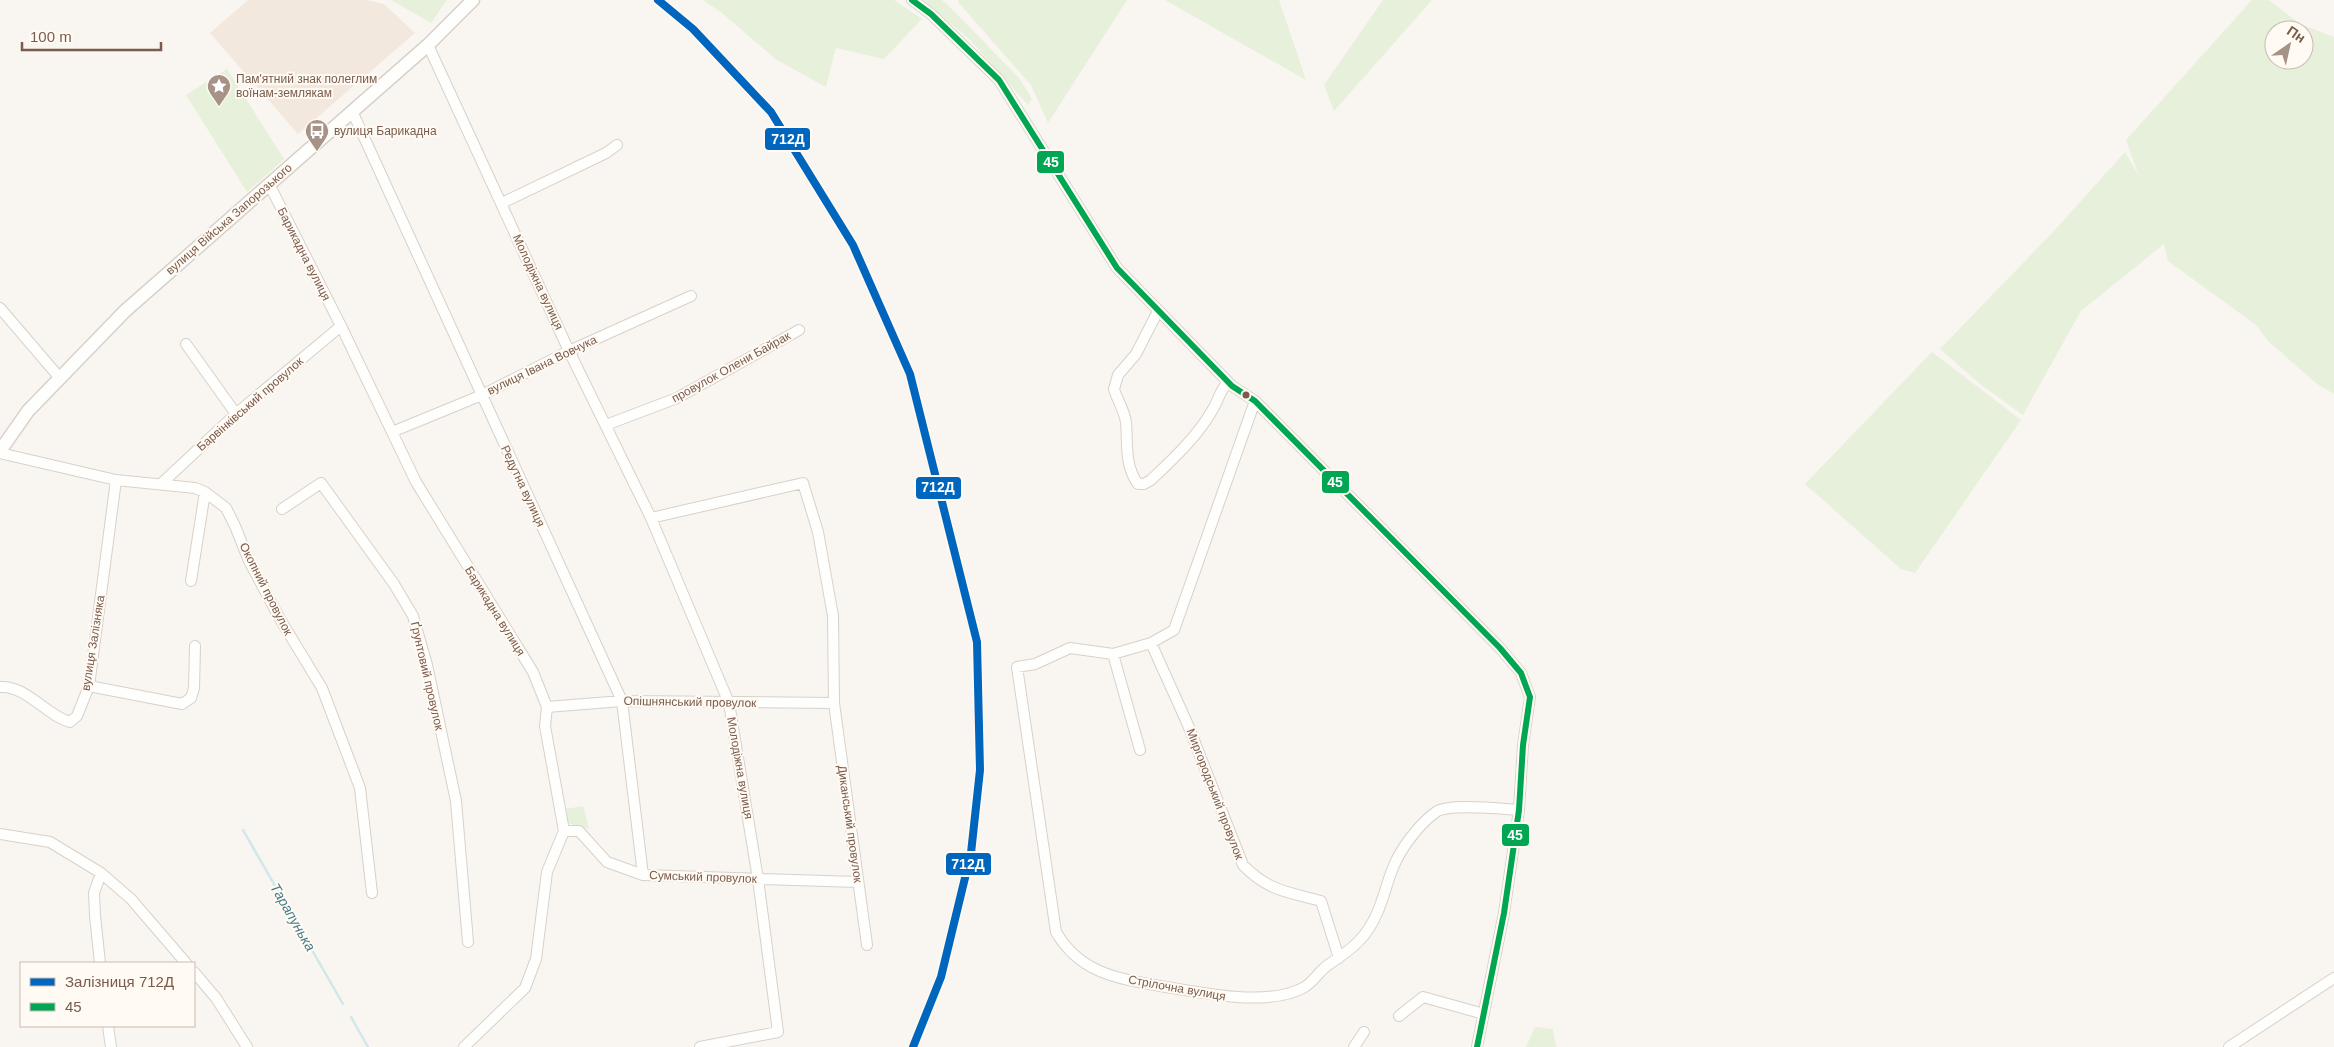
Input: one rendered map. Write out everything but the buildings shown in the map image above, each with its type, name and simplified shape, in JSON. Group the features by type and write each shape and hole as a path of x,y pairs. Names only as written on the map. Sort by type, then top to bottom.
{"street":[{"name":"вулиця Війська Запорозького","path":"0,452 28,411 125,311 428,45 473,0"},
{"path":"912,0 930,14 999,80 1117,268 1228,382 1255,401 1500,648 1521,673 1530,697 1523,746 1519,810 1504,913 1477,1047"},
{"name":"Молодіжна вулиця","path":"428,45 569,351 651,518 729,703 758,879 778,1032 700,1047"},
{"name":"Редутна вулиця","path":"352,111 622,701 643,874"},
{"path":"502,203 617,145"},
{"name":"Барикадна вулиця","path":"269,184 341,326 416,482 533,672 547,707 545,726 564,831"},
{"name":"вулиця Івана Вовчука","path":"392,432 482,395 569,351 691,296"},
{"path":"0,308 60,377"},
{"path":"1158,311 1136,354 1118,375 1114,389 1124,413 1126,448 1134,479 1138,484 1144,484 1151,480 1194,436 1214,409 1222,388 1228,382"},
{"name":"Барвінківський провулок","path":"161,484 236,414 341,326"},
{"name":"провулок Олени Байрак","path":"606,425 677,398 799,330"},
{"path":"186,344 236,414"},
{"path":"1140,750 1114,654 1151,643 1174,630 1255,401"},
{"name":"Окопний провулок","path":"0,452 116,480 195,488 205,492 226,508 236,526 249,561 275,611 322,688 360,788 372,893"},
{"name":"вулиця Залізняка","path":"0,687 6,687 30,698 62,720 70,722 77,716 89,686 116,480"},
{"name":"Ґрунтовий провулок","path":"282,509 321,483 394,584 413,616 427,665 456,801 468,942"},
{"path":"651,518 802,483 818,532 833,616 834,703"},
{"path":"191,580 205,492"},
{"name":"Миргородський провулок","path":"1151,643 1188,725 1243,865 1258,880 1275,889 1321,901 1339,958"},
{"path":"89,686 182,704 190,698 194,688 195,646"},
{"name":"Стрілочна вулиця","path":"1114,654 1070,648 1035,664 1017,666 1056,932 1073,954 1100,973 1131,981 1227,997 1289,994 1306,986 1325,966 1339,958 1362,940 1370,929 1379,910 1393,866 1419,826 1438,810 1458,807 1519,810"},
{"name":"Опішнянський провулок","path":"547,707 622,701 834,703"},
{"name":"Диканський провулок","path":"834,703 866,945"},
{"path":"464,1047 525,988 536,959 547,872 564,831"},
{"name":"Сумський провулок","path":"564,831 579,831 607,862 643,874 858,882"},
{"path":"0,834 50,842 101,873 131,900 185,962"},
{"path":"100,962 94,916 94,893 101,873"},
{"path":"195,973 216,998 247,1047"},
{"path":"2229,1047 2334,978"},
{"path":"1399,1016 1423,997 1484,1014"},
{"path":"108,1027 111,1047"},
{"path":"1354,1047 1364,1032"}],"shaded area":[{"path":"248,0 367,0 384,4 415,33 298,134 210,33"}],"green space":[{"path":"391,0 447,0 431,23"},
{"path":"703,0 894,0 922,19 884,59 836,48 826,87 777,60 722,13"},
{"path":"922,0 942,0 948,5 1019,78 1032,99 1028,105 969,39"},
{"path":"959,0 1127,0 1048,123 1031,85 958,2"},
{"path":"1165,0 1279,0 1306,80"},
{"path":"1383,0 1432,0 1334,111 1324,85"},
{"path":"2252,0 2269,0 2295,20 2264,20 2264,70 2314,70 2314,29 2334,37 2334,394 2317,384 2268,341 2256,325 2168,261 2164,244 2081,311 2023,415 1980,384 1940,349 2054,231 2125,152 2139,176 2126,140"},
{"path":"227,69 284,159 247,192 186,95"},
{"path":"1932,352 2021,420 1915,573 1901,569 1805,484"},
{"path":"583,806 589,829 568,823 566,809"},
{"path":"1535,1027 1553,1029 1556,1047 1526,1047"}],"waterway":[{"name":"Тарапунька","path":"243,830 343,1004"},
{"name":"Тарапунька","path":"351,1017 368,1047"}],"rail line":[{"name":"712Д","path":"658,0 693,29 771,112 853,245 910,374 977,642 980,770 971,853 941,977 913,1047"}],"transit line":[{"name":"45","path":"912,0 931,14 999,80 1117,268 1232,386 1255,401 1500,648 1521,673 1530,697 1523,745 1519,810 1504,913 1477,1047"}],"place":[{"name":"Пам'ятний знак полеглим воїнам-землякам","path":"219,107"},
{"name":"вулиця Барикадна","path":"317,152"}]}
